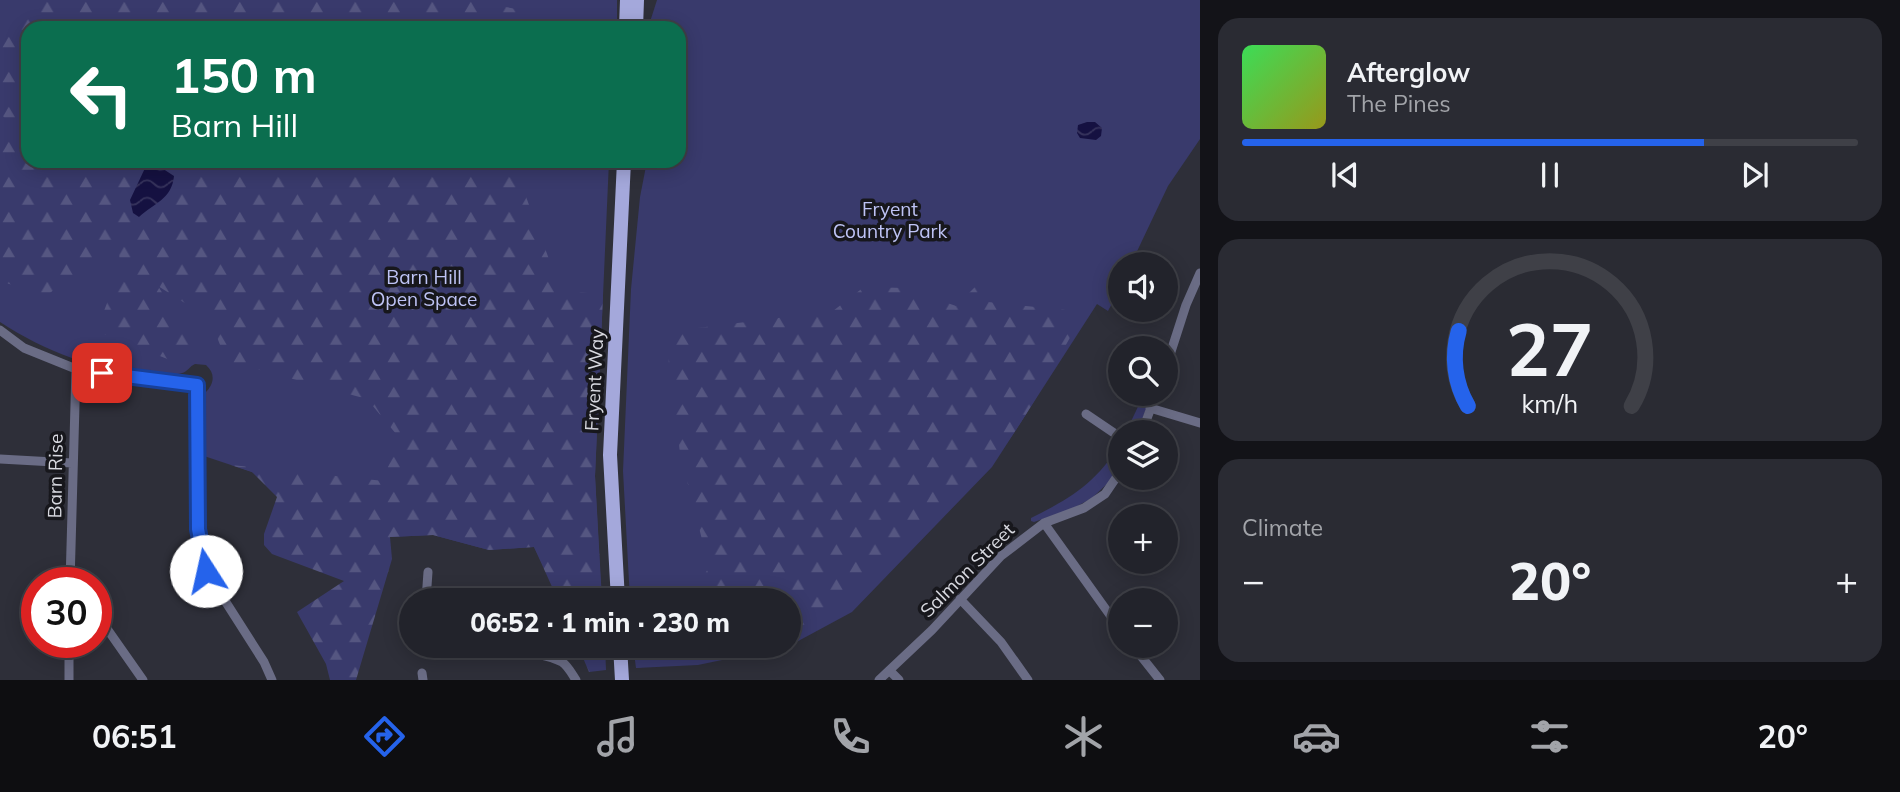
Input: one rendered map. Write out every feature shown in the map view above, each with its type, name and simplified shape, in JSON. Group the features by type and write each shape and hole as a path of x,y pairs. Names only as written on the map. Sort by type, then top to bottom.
{"main road":[{"path":"626,0 626,21"},
{"path":"636,21 637,0"},
{"name":"Fryent Way","path":"617,588 610,454 624,168"},
{"path":"621,658 622,680"}],"street":[{"path":"1176,336 1200,273"},
{"path":"0,330 24,348 76,369 197,385 198,529 206,571 264,662 272,680"},
{"name":"Barn Rise","path":"72,567 72,463 76,369"},
{"path":"1146,420 1150,408 1200,423"},
{"path":"1086,414 1108,429"},
{"path":"0,459 72,463"},
{"name":"Salmon Street","path":"879,680 1001,556 1044,523 1084,508 1108,490"},
{"path":"1044,523 1108,614"},
{"path":"427,588 428,572"},
{"path":"960,599 1001,642 1028,680"},
{"path":"112,636 143,680"},
{"path":"69,658 69,680"},
{"path":"552,658 564,663 576,680"},
{"path":"1143,658 1160,680"},
{"path":"890,671 899,680"}],"green space":[{"name":"Barn Hill Open Space","path":"0,0 617,0 617,21 21,21 21,168 609,168 595,476 601,588 544,567 534,547 489,550 433,535 390,537 252,472 204,456 205,393 213,379 206,365 195,364 184,372 170,375 109,368 71,358 17,333 0,322"},
{"name":"Barn Hill Open Space","path":"21,0 468,0 527,11 526,21 21,21 21,168 154,168 151,205 167,198 174,177 161,168 518,168 557,281 573,290 603,294 595,476 601,588 553,588 534,547 489,550 433,535 390,537 392,559 356,680 330,680 326,664 297,612 344,581 272,554 264,545 264,534 277,497 252,472 231,465 384,481 397,435 367,399 237,364 229,368 210,319 158,286 193,343 170,360 96,331 121,268 117,241 46,296 0,281 0,134 18,136 0,112 0,53"},
{"name":"Fryent Country Park","path":"657,0 1200,0 1200,139 1168,186 1137,252 1108,252 1108,311 1097,304 992,467 852,612 801,640 801,588 629,588 623,471 631,289 640,197 646,168 686,168 686,21 650,21"},
{"path":"864,287 905,288 956,306 975,287 988,302 1085,312 1019,425 986,470 961,498 907,549 801,631 801,588 697,588 709,567 680,453 665,332 833,311"},
{"path":"1138,406 1147,406 1142,420 1132,420"},
{"path":"1108,462 1108,483 1092,498 1072,509 1031,521 1031,518 1082,488"},
{"path":"583,658 606,658 606,670 589,672"},
{"path":"635,658 732,658 698,665 636,668"},
{"path":"639,658 701,658 636,668"}],"water":[{"path":"1095,122 1102,128 1101,136 1096,140 1080,138 1077,133 1078,125"},
{"path":"145,168 162,168 174,176 173,184 166,195 139,217 133,213 130,200"}],"route":[{"path":"102,373 197,385 198,529 206,571"}]}
